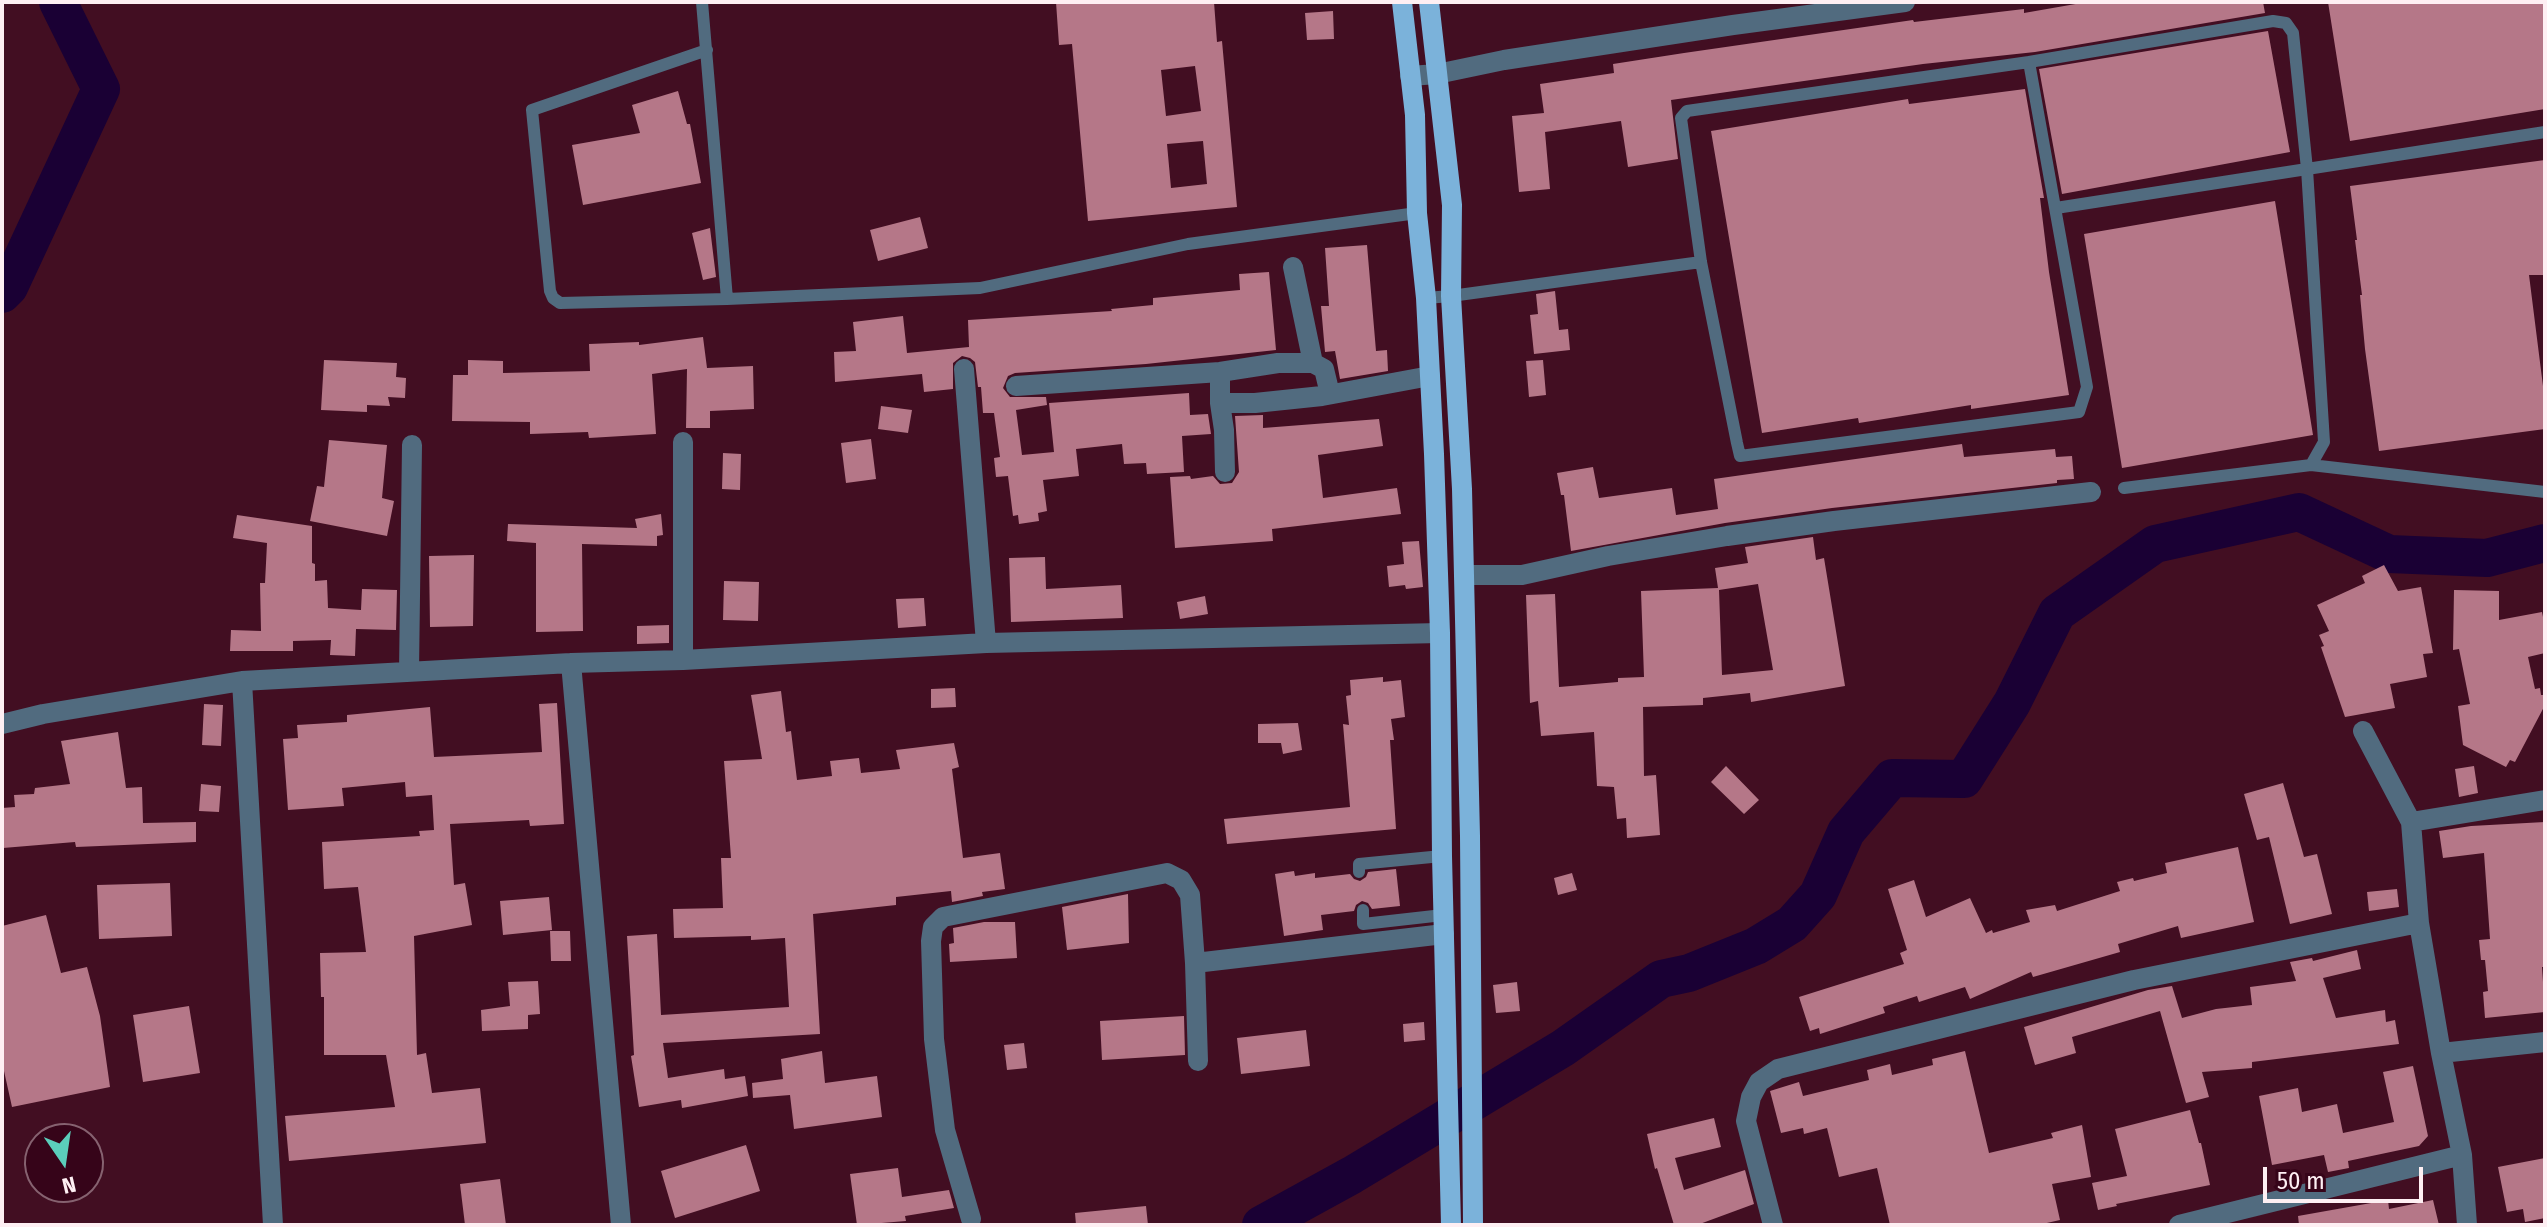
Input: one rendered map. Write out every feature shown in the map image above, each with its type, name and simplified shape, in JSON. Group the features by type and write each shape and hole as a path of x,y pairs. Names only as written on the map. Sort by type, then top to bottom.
{"main road":[{"path":"1402,2 1415,115 1417,213 1430,376 1440,633 1451,1225"},
{"path":"1429,2 1452,205 1451,296 1465,575 1473,1225"}],"street":[{"path":"1410,76 1905,2"},
{"path":"1293,267 1313,363"},
{"path":"1016,386 1220,372 1278,363 1313,363 1324,369 1330,394"},
{"path":"964,369 986,643"},
{"path":"1220,372 1225,472"},
{"path":"1220,403 1255,403 1330,394 1430,376"},
{"path":"683,442 683,660"},
{"path":"409,672 412,445"},
{"path":"1465,575 1522,575 1608,556 1727,536 1863,517 2091,492"},
{"path":"2,724 43,714 242,681 986,643 1440,633"},
{"path":"571,663 621,1225"},
{"path":"242,681 273,1225"},
{"path":"2363,731 2411,822 2419,923 2462,1155 2467,1225"},
{"path":"2411,822 2545,800"},
{"path":"971,1219 945,1130 934,1039 931,941 933,927 943,917 1167,873 1181,880 1190,895 1198,1061"},
{"path":"1773,1225 1746,1121 1751,1097 1759,1082 1778,1069 2134,980 2419,923"},
{"path":"1195,963 1444,924"},
{"path":"2441,1053 2545,1042"},
{"path":"2179,1225 2462,1155"}],"lane":[{"path":"702,2 727,299"},
{"path":"2029,62 2087,387 2079,412 1740,456 1701,262 1681,118 1687,111 2029,62 2273,21 2286,23 2293,33 2307,169 2324,442 2311,465"},
{"path":"707,50 532,110 553,298 560,303 980,288 1188,244 1417,213"},
{"path":"2056,208 2545,132"},
{"path":"1426,298 1701,262"},
{"path":"2124,488 2311,465 2545,492"},
{"path":"1359,872 1359,864 1442,856"},
{"path":"1363,910 1363,924 1444,924"}],"building":[{"path":"1056,2 1214,2 1217,42 1222,41 1237,207 1088,221 1072,44 1059,45","holes":["1195,66 1201,111 1166,116 1161,70","1203,141 1207,184 1171,188 1167,144"]},
{"path":"2087,2 2263,2 2265,13 2035,52 1923,64 1671,100 1678,159 1628,167 1621,121 1545,132 1550,189 1519,192 1512,116 1544,113 1540,84 1614,73 1613,64 1684,53 1913,20 2024,9 2024,13"},
{"path":"2328,2 2545,2 2545,109 2350,141"},
{"path":"1333,11 1334,39 1307,40 1305,13"},
{"path":"2268,31 2290,152 2062,194 2039,69"},
{"path":"2025,89 2044,198 2040,198 2049,272 2069,395 1971,409 1971,405 1859,423 1858,418 1762,433 1711,131 1908,99 1909,104"},
{"path":"678,91 687,124 690,124 701,183 583,205 572,145 640,133 632,105"},
{"path":"2545,160 2545,275 2529,275 2545,402 2545,429 2379,451 2365,349 2350,186"},
{"path":"2275,201 2313,435 2122,468 2084,234"},
{"path":"920,217 928,248 878,261 870,230"},
{"path":"710,228 716,277 703,280 692,233"},
{"path":"1367,245 1376,351 1387,350 1388,371 1340,379 1335,351 1325,352 1321,306 1329,306 1325,248"},
{"path":"1269,272 1276,350 1008,376 1003,388 1010,397 1046,397 1047,405 1016,410 1022,455 1054,452 1049,403 1189,393 1190,415 1208,414 1211,434 1182,436 1184,472 1147,474 1146,463 1124,464 1122,444 1076,449 1079,476 1043,480 1047,511 1038,513 1039,521 1019,524 1018,515 1013,516 1008,476 996,477 994,458 1000,457 994,413 983,413 981,387 978,387 975,362 970,358 962,356 953,363 953,389 924,392 922,374 835,382 834,352 856,351 853,322 903,316 907,353 969,347 968,320 1112,311 1153,305 1153,298 1240,290 1239,274"},
{"path":"1555,291 1559,330 1568,329 1570,350 1534,354 1530,315 1538,314 1536,294"},
{"path":"703,337 707,368 753,366 754,409 710,411 710,428 686,428 687,369 652,374 656,434 589,438 588,432 530,434 530,422 452,421 453,375 468,375 468,360 503,361 503,373 590,371 589,344 639,342 639,345"},
{"path":"324,360 397,363 396,377 406,378 405,398 388,397 390,406 367,405 367,412 321,410"},
{"path":"1543,360 1546,395 1529,397 1526,361"},
{"path":"881,406 912,410 908,433 878,429"},
{"path":"1263,415 1263,428 1379,419 1383,446 1318,455 1323,498 1397,488 1401,514 1272,529 1273,541 1175,548 1170,477 1190,476 1191,479 1213,476 1220,484 1232,483 1239,472 1235,416"},
{"path":"871,439 876,479 846,483 841,443"},
{"path":"329,440 387,445 382,498 394,501 387,536 310,521 317,486 324,487"},
{"path":"1962,444 1964,457 2055,449 2056,457 2072,456 2074,479 1725,523 1571,551 1564,495 1561,495 1557,473 1593,467 1599,498 1672,488 1676,515 1718,509 1714,479"},
{"path":"723,453 741,454 740,490 722,489"},
{"path":"661,514 663,535 657,536 657,546 582,544 583,631 536,632 536,543 507,541 508,524 637,528 635,519"},
{"path":"237,515 312,526 315,581 327,580 328,608 361,610 362,589 397,590 396,630 356,629 355,656 330,655 331,640 293,641 293,651 230,651 231,630 261,631 260,583 265,583 267,543 233,538"},
{"path":"1813,537 1816,560 1824,558 1845,686 1751,702 1750,693 1703,698 1703,705 1643,707 1644,776 1656,775 1660,835 1627,838 1626,818 1617,819 1614,787 1597,786 1594,732 1541,736 1538,701 1530,703 1526,595 1555,594 1559,687 1644,677 1641,591 1718,588 1715,568 1748,563 1745,547","holes":["1758,584 1773,670 1722,675 1719,590"]},
{"path":"1419,541 1423,587 1389,587 1387,566 1404,564 1402,542"},
{"path":"474,555 473,626 430,627 429,556"},
{"path":"1045,557 1046,589 1121,585 1123,618 1011,622 1009,558"},
{"path":"2384,565 2398,591 2421,587 2433,653 2423,654 2427,677 2390,684 2395,708 2345,717 2321,647 2324,646 2319,635 2329,631 2317,605 2365,583 2362,576"},
{"path":"724,581 759,582 758,621 723,620"},
{"path":"2454,590 2499,591 2499,620 2542,612 2545,653 2528,657 2535,689 2540,688 2541,695 2545,695 2545,705 2515,762 2510,760 2506,767 2463,745 2458,706 2470,704 2459,649 2453,650"},
{"path":"1205,596 1208,614 1180,619 1177,602"},
{"path":"924,598 926,626 898,628 896,599"},
{"path":"669,625 669,643 637,644 637,626"},
{"path":"1383,677 1383,682 1401,680 1405,717 1391,719 1396,829 1227,844 1224,819 1350,807 1343,724 1349,725 1346,696 1351,695 1350,680"},
{"path":"955,688 956,707 931,708 931,689"},
{"path":"781,691 786,732 791,731 797,780 832,776 830,761 859,758 861,773 900,769 896,750 954,743 959,767 952,769 963,858 1000,853 1005,889 982,892 983,896 952,902 951,891 896,897 896,905 813,914 820,1034 663,1043 668,1078 724,1069 725,1079 745,1076 748,1096 682,1108 681,1100 639,1107 631,1056 634,1055 627,936 657,934 661,1015 789,1007 785,938 674,938 673,909 723,908 721,858 731,858 724,761 762,759 751,695"},
{"path":"557,703 564,824 530,826 529,820 450,824 454,885 465,883 472,925 414,936 417,1055 426,1053 432,1093 480,1088 486,1143 289,1161 285,1116 395,1107 386,1055 324,1055 320,953 366,952 358,887 324,889 322,842 420,836 419,831 434,830 432,795 406,797 405,782 342,788 344,806 288,810 283,739 298,738 297,725 347,722 347,715 430,707 434,757 542,752 539,704"},
{"path":"204,704 223,705 221,746 202,745"},
{"path":"1298,723 1302,750 1283,754 1281,743 1258,743 1258,724"},
{"path":"118,732 126,788 142,787 143,823 196,822 196,842 76,847 75,842 3,848 2,808 15,807 14,795 34,794 35,788 70,784 61,741"},
{"path":"1726,766 1759,800 1744,814 1711,782"},
{"path":"2474,766 2478,793 2459,797 2455,769"},
{"path":"2283,783 2304,857 2317,854 2332,914 2290,924 2269,837 2257,840 2244,794"},
{"path":"201,784 221,786 219,812 199,811"},
{"path":"2545,822 2545,967 2542,967 2545,1012 2485,1018 2483,992 2488,991 2485,960 2481,960 2479,940 2490,939 2484,853 2443,858 2439,831"},
{"path":"2238,847 2254,922 2181,938 2178,926 2118,944 2120,952 2033,977 2031,972 1970,999 1965,987 1919,1002 1917,996 1883,1007 1885,1013 1820,1034 1819,1028 1810,1031 1799,997 1904,964 1900,953 1907,950 1888,889 1914,880 1926,917 1970,898 1986,933 1992,930 1993,933 2030,922 2026,910 2055,905 2057,911 2120,891 2117,882 2167,873 2165,863"},
{"path":"1396,869 1400,906 1372,909 1362,901 1354,911 1321,915 1323,930 1284,936 1275,874 1294,871 1295,876 1315,873 1315,878 1350,874 1360,881 1368,872"},
{"path":"1572,873 1577,890 1558,895 1554,878"},
{"path":"170,883 172,936 99,939 97,885"},
{"path":"2397,889 2399,907 2369,911 2367,892"},
{"path":"1128,894 1129,943 1067,950 1062,907"},
{"path":"549,897 552,930 503,935 500,901"},
{"path":"46,915 61,973 87,967 100,1016 110,1087 12,1107 2,1062 2,926"},
{"path":"984,922 1015,922 1017,958 950,962 949,944 954,943 953,928"},
{"path":"550,931 570,931 571,961 551,961"},
{"path":"2357,950 2361,969 2323,978 2336,1018 2385,1010 2386,1022 2395,1020 2399,1044 2252,1062 2252,1068 2202,1072 2209,1097 2186,1103 2160,1011 2072,1037 2076,1053 2035,1065 2024,1027 2148,990 2172,986 2182,1018 2216,1009 2252,1005 2250,987 2296,981 2290,962 2312,958 2313,961"},
{"path":"538,981 540,1014 528,1015 528,1029 482,1031 481,1010 510,1006 508,982"},
{"path":"1517,982 1520,1011 1496,1013 1493,985"},
{"path":"189,1006 200,1073 143,1082 133,1015"},
{"path":"1184,1016 1185,1055 1102,1060 1100,1021"},
{"path":"1424,1022 1425,1040 1404,1042 1403,1024"},
{"path":"1306,1030 1310,1066 1241,1074 1237,1038"},
{"path":"1024,1043 1027,1068 1007,1070 1004,1045"},
{"path":"822,1051 825,1083 877,1076 882,1117 794,1129 790,1095 753,1098 752,1083 783,1079 781,1059"},
{"path":"1965,1051 1989,1153 2053,1138 2051,1133 2082,1125 2091,1177 2052,1184 2060,1220 2038,1225 1890,1225 1877,1168 1839,1177 1827,1128 1804,1134 1803,1128 1781,1133 1770,1091 1799,1082 1803,1096 1869,1080 1867,1070 1890,1064 1892,1075 1933,1065 1932,1059"},
{"path":"2413,1066 2428,1136 2419,1146 2348,1161 2349,1168 2328,1172 2324,1155 2272,1165 2259,1096 2298,1088 2302,1112 2337,1104 2343,1133 2394,1122 2383,1072"},
{"path":"2190,1110 2210,1185 2098,1210 2092,1183 2127,1176 2115,1129"},
{"path":"1714,1118 1721,1147 1675,1158 1684,1190 1745,1170 1754,1204 1697,1225 1674,1225 1647,1134"},
{"path":"746,1145 760,1191 675,1218 661,1171"},
{"path":"2545,1158 2545,1218 2525,1222 2523,1209 2507,1212 2498,1167"},
{"path":"898,1168 902,1197 949,1190 954,1208 905,1216 906,1221 857,1225 850,1174"},
{"path":"500,1179 506,1225 465,1225 460,1184"},
{"path":"2388,1200 2389,1209 2433,1200 2439,1225 2299,1225 2298,1216"},
{"path":"1146,1206 1148,1225 1076,1225 1075,1213"}],"waterway":[{"path":"2,294 9,287 101,89 58,2"},
{"path":"1261,1225 1352,1175 1563,1048 1661,979 1689,973 1756,946 1792,924 1818,895 1846,832 1892,778 1964,779 2012,703 2057,613 2155,544 2299,512 2389,554 2487,558 2545,543"}]}
